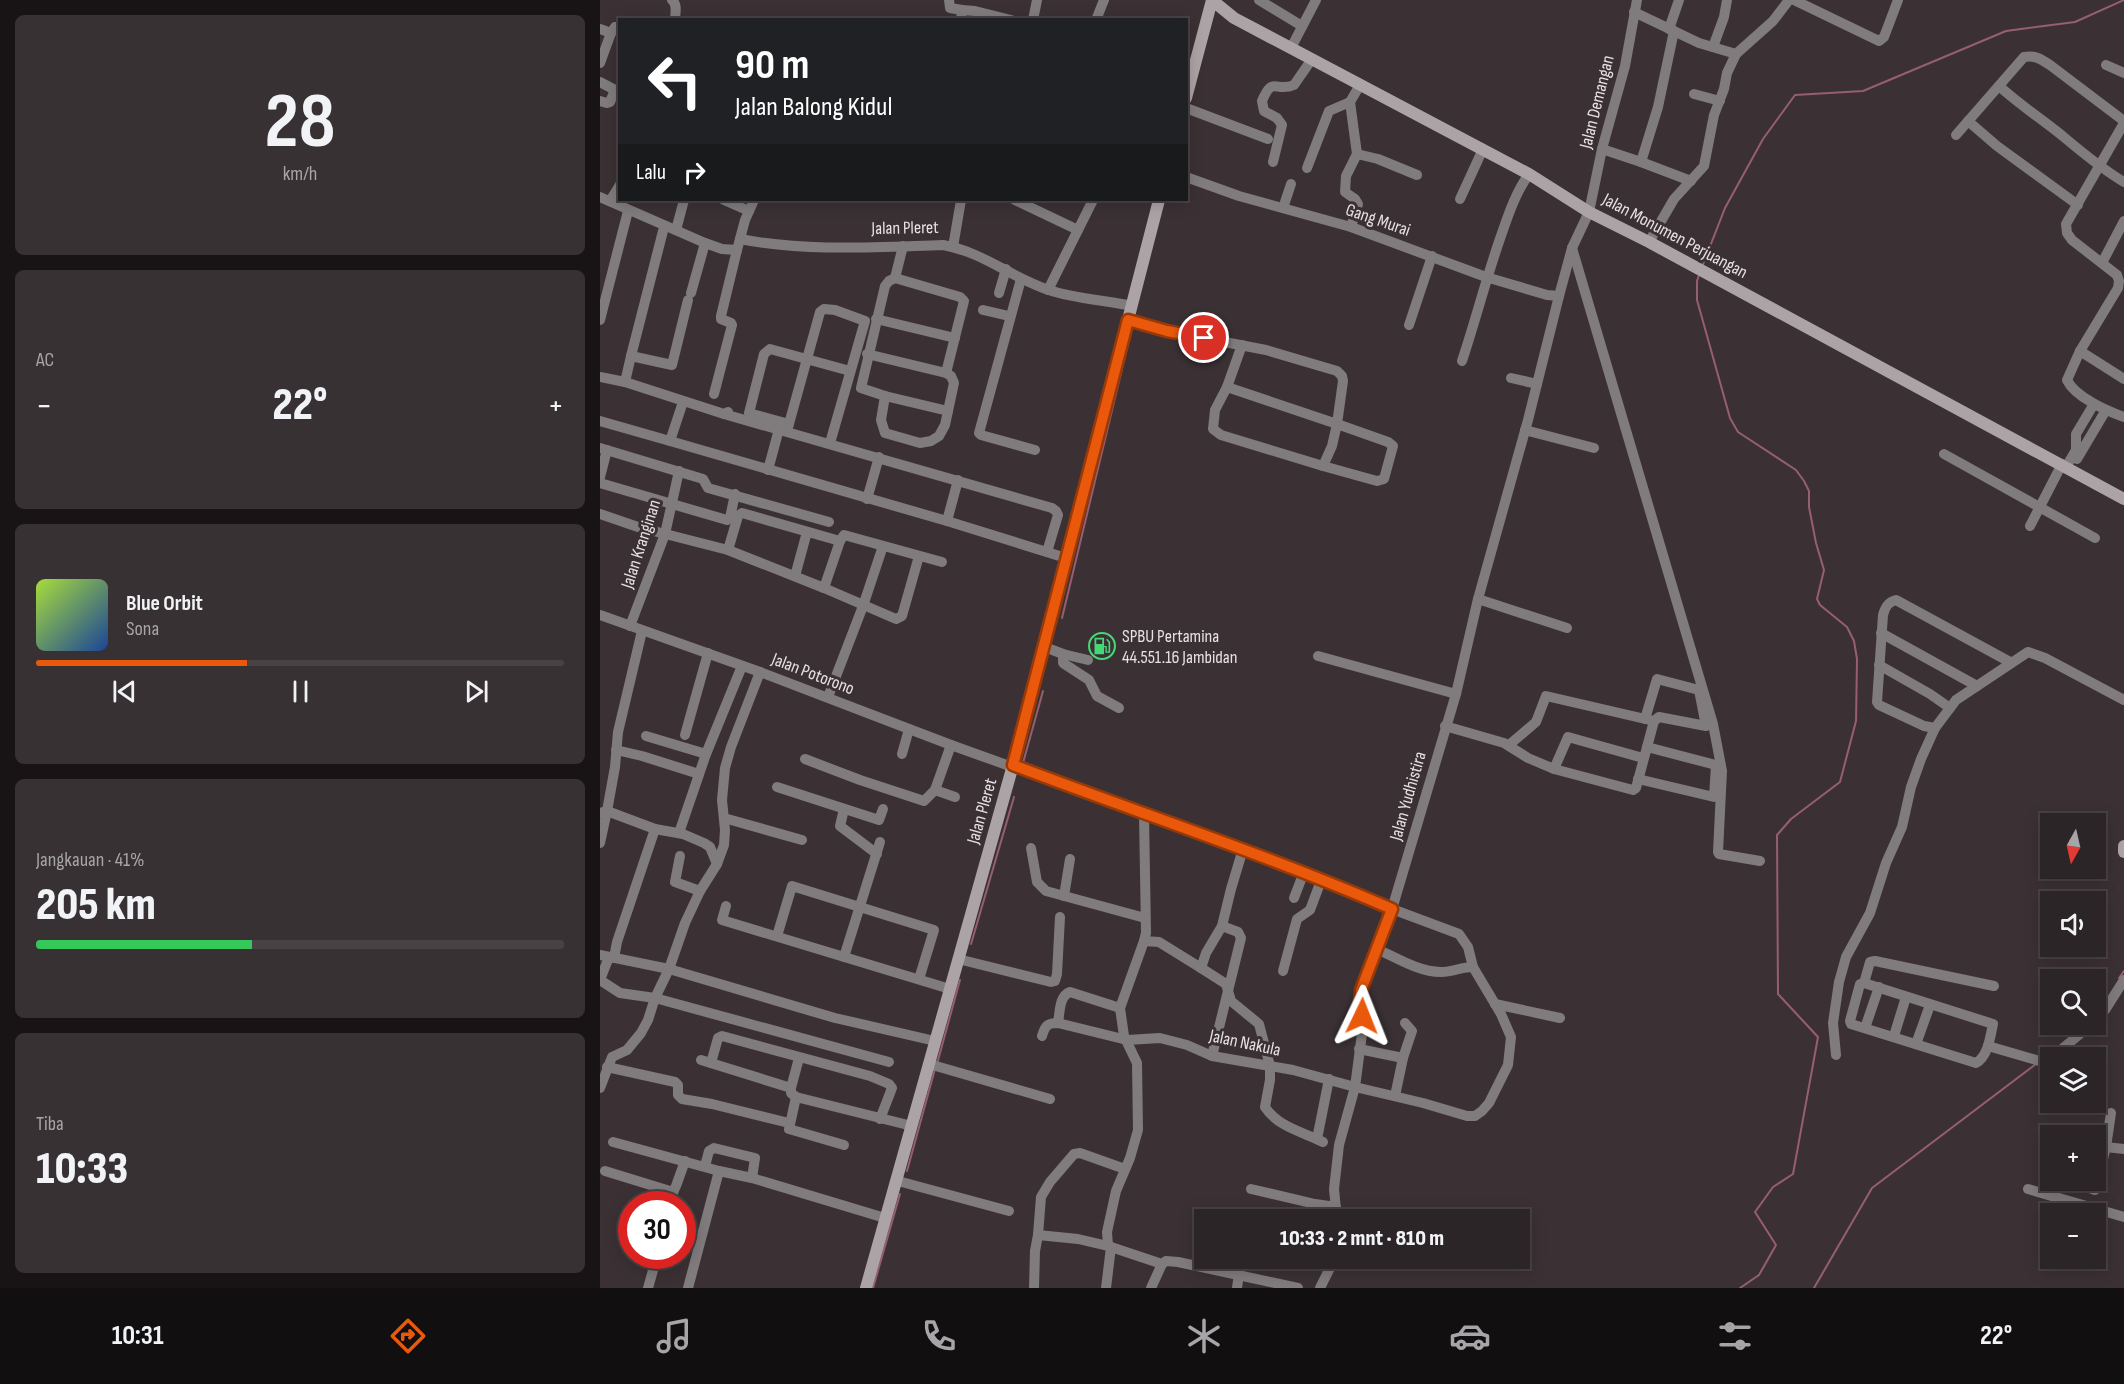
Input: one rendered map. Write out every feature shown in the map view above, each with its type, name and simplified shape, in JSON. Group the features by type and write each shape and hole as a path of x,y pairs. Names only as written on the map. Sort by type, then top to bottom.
{"main road":[{"name":"Jalan Monumen Perjuangan","path":"1212,0 1234,18 1483,149 1529,174 1589,212 1710,274 2124,499"},
{"path":"1188,90 1212,0"},
{"name":"Jalan Pleret","path":"866,1288 885,1218 898,1181 1013,765 1159,201"},
{"path":"2124,846 2124,852"}],"street":[{"path":"672,0 676,9 675,18"},
{"path":"949,0 950,8 962,15 975,11 1003,18"},
{"path":"1033,18 1037,0"},
{"path":"1097,18 1104,0"},
{"path":"1259,0 1302,26"},
{"path":"1291,48 1316,0"},
{"name":"Jalan Demangan","path":"1525,430 1572,243 1589,212 1602,149 1624,66 1637,0"},
{"path":"1641,162 1658,107 1671,30 1679,0"},
{"path":"1713,47 1724,17 1727,0"},
{"path":"1649,242 1674,199 1704,166 1714,115 1727,73 1736,54 1773,21 1792,0 1879,41 1884,37 1898,0"},
{"path":"1634,12 1671,30 1736,54"},
{"path":"600,29 613,30 600,63"},
{"path":"1956,135 2024,57 2037,57 2124,122 2066,224 2067,233 2072,240 2117,275 2119,282 2118,288 2080,351 2067,381 2070,386 2094,404 2124,417"},
{"path":"1273,162 1282,125 1277,118 1264,111 1262,102 1268,88 1294,85 1312,59"},
{"path":"2106,65 2124,73"},
{"path":"600,82 615,90 610,102 607,104 600,101"},
{"path":"1306,168 1329,111 1350,102 1360,85"},
{"path":"1999,86 2099,167 2124,182"},
{"path":"1694,94 1720,101"},
{"path":"1350,102 1357,154 1345,183 1346,192 1358,204 1351,227"},
{"path":"1188,109 1268,139"},
{"path":"1968,121 1997,146 2078,205"},
{"path":"1460,199 1483,149"},
{"path":"1602,149 1691,182"},
{"path":"1357,154 1378,159 1417,175"},
{"path":"1462,361 1486,277 1513,202 1529,174"},
{"name":"Gang Murai","path":"1188,178 1351,227 1486,277 1547,295 1559,296"},
{"path":"1283,208 1291,184"},
{"path":"618,188 605,199 705,243 722,249 737,250"},
{"path":"676,230 684,201"},
{"path":"726,201 749,211"},
{"path":"714,394 732,325 721,319 721,316 740,239 754,201"},
{"path":"953,247 961,201"},
{"path":"1017,201 1078,230"},
{"path":"1048,290 1092,201"},
{"path":"600,320 628,211"},
{"path":"2102,263 2124,221"},
{"path":"625,382 663,231"},
{"name":"Jalan Pleret","path":"740,239 766,244 820,247 943,245 980,256 1021,279 1048,290 1132,306"},
{"path":"631,356 672,365 705,243"},
{"path":"1572,243 1713,724 1722,771 1718,852 1760,861"},
{"path":"895,278 903,246"},
{"path":"1409,325 1432,256"},
{"path":"999,293 1006,269"},
{"path":"946,374 964,301 895,278 889,280 885,286 876,319 861,388 948,411"},
{"path":"1021,279 1009,316 979,433 1035,450"},
{"path":"768,470 785,428 820,312 824,309 835,310 865,321 830,443"},
{"path":"983,310 1009,316"},
{"path":"876,319 955,338"},
{"path":"1128,320 1167,331 1242,345 1336,371 1342,376 1343,381 1332,446 1323,466"},
{"path":"1227,387 1391,444 1394,450 1385,477 1377,481 1216,433 1212,423 1215,410 1227,387 1242,345"},
{"path":"749,413 759,369 766,351 775,350 850,371"},
{"path":"2080,351 2124,379"},
{"path":"867,354 946,374 951,376 954,383 945,425 939,436 931,441 916,442 885,433 881,414 885,396"},
{"path":"600,376 724,414 785,428"},
{"path":"1511,378 1537,384"},
{"path":"670,441 683,402"},
{"path":"2030,526 2076,450 2076,434 2094,404"},
{"path":"724,414 734,410 749,413 830,443 1046,505 1058,515 1047,552"},
{"path":"2066,467 2106,410"},
{"path":"600,421 947,521 1066,558"},
{"path":"1525,430 1594,448"},
{"name":"Jalan Yudhistira","path":"1336,1207 1334,1189 1339,1145 1355,1087 1363,1026 1361,990 1392,909 1456,694 1478,599 1525,430"},
{"path":"600,477 604,449 705,480 708,488 829,522"},
{"path":"1944,454 2095,538"},
{"path":"867,499 879,457"},
{"name":"Jalan Kranginan","path":"630,626 665,534 679,471"},
{"path":"947,521 958,480"},
{"path":"600,483 727,520 735,494"},
{"path":"600,514 728,550 824,588 889,618 900,619 919,556"},
{"path":"728,550 739,514 840,541"},
{"path":"795,576 807,532"},
{"path":"824,588 844,535 942,562"},
{"path":"828,697 883,546"},
{"path":"1478,599 1567,628"},
{"path":"1935,728 1924,726 1879,705 1876,696 1881,633 1885,607 1890,601 1896,600 2010,662"},
{"name":"Jalan Potorono","path":"600,615 828,697 951,745 1013,765 1322,878 1392,909"},
{"path":"600,843 604,812 615,767 622,709 642,631"},
{"path":"1881,633 1977,686"},
{"path":"1042,646 1088,660"},
{"path":"1836,1055 1833,1023 1839,982 1846,957 1870,913 1886,863 1902,827 1911,787 1921,759 1935,728 1950,708 1960,696 2010,662 2025,653 2032,652 2124,700"},
{"path":"685,735 708,653"},
{"path":"1063,654 1063,663 1089,680 1097,696 1119,708"},
{"path":"1318,656 1456,694"},
{"path":"1879,665 1950,708"},
{"path":"679,833 706,754 742,666"},
{"path":"600,1088 604,1071 612,1057 627,1050 648,1020 700,891 717,864 724,845 722,800 725,768 760,672"},
{"path":"1445,726 1509,745 1528,758 1554,769 1633,790 1636,788 1647,747 1650,720 1657,679 1699,691 1706,726 1659,717 1650,720 1546,696 1536,723 1509,745"},
{"path":"902,754 909,729"},
{"path":"646,736 706,754"},
{"path":"1554,769 1568,737 1644,758"},
{"path":"805,759 924,801 934,790 951,745"},
{"path":"1638,779 1714,797 1716,765 1647,747"},
{"path":"616,750 699,774"},
{"path":"777,787 879,820 883,808"},
{"path":"934,790 956,797"},
{"path":"844,809 840,826 877,854"},
{"path":"604,812 655,829 679,833 710,848 717,864"},
{"path":"1106,1288 1109,1246 1107,1232 1116,1191 1133,1148 1137,1130 1137,1063 1127,1040 1120,1008 1146,933 1144,814"},
{"path":"724,818 802,840"},
{"path":"655,829 621,932 608,957 600,980 620,993 655,998 889,1062"},
{"path":"844,957 880,842"},
{"path":"1031,848 1037,882 1042,889 1145,918"},
{"path":"1201,968 1206,953 1222,926 1243,849"},
{"path":"680,856 675,882 700,891"},
{"path":"1064,896 1070,859"},
{"path":"1294,898 1304,872"},
{"path":"1283,970 1297,919 1310,910 1322,878"},
{"path":"777,936 792,886 934,930 919,979"},
{"path":"726,906 722,920 950,989"},
{"name":"Jalan Nakula","path":"1058,1023 1127,1040 1160,1038 1187,1045 1212,1056 1329,1079 1467,1116 1475,1116 1482,1111 1504,1076 1510,1053 1510,1037 1495,1004 1473,967 1468,947 1459,934 1392,909"},
{"path":"958,959 1051,982 1055,981 1060,917"},
{"path":"1212,1056 1241,938 1238,932 1222,926"},
{"path":"1144,942 1159,942 1222,980 1229,990 1231,1001 1259,1024 1270,1066 1265,1107 1269,1113 1291,1130 1320,1140 1329,1079"},
{"path":"1377,950 1427,971 1452,972 1462,967 1473,967"},
{"path":"608,957 669,969 835,1018 935,1041"},
{"path":"1864,983 1993,1024 1988,1046 1980,1061 1976,1063 1851,1024 1850,1021 1860,984 1864,983 1870,962 1994,986"},
{"path":"2106,1010 2124,980"},
{"path":"1865,1028 1879,987"},
{"path":"1042,1036 1048,1023 1058,1023 1062,998 1066,993 1070,992 1120,1008"},
{"path":"1894,1036 1906,997"},
{"path":"1495,1004 1560,1018"},
{"path":"1916,1044 1930,1005"},
{"path":"1395,1096 1403,1058 1412,1031 1405,1023"},
{"path":"880,1119 892,1088 889,1084 870,1076 722,1035 718,1038 706,1062 880,1119 912,1126"},
{"path":"2062,1047 2078,1035"},
{"path":"1988,1046 2040,1058"},
{"path":"1359,1049 1403,1058"},
{"path":"800,1058 789,1129 844,1145"},
{"path":"930,1064 1050,1099"},
{"path":"604,1071 675,1082 678,1085 678,1095 682,1099 789,1123"},
{"path":"2106,1130 2111,1113"},
{"path":"614,1142 752,1178 885,1218"},
{"path":"2106,1147 2124,1149"},
{"path":"705,1166 712,1148 734,1152 755,1158 752,1178"},
{"path":"1034,1288 1035,1251 1041,1197 1046,1188 1074,1154 1080,1153 1125,1169"},
{"path":"605,1171 670,1191 674,1190 685,1161"},
{"path":"688,1288 719,1171"},
{"path":"898,1181 1009,1211"},
{"path":"1251,1189 1336,1207"},
{"path":"2028,1189 2072,1203"},
{"path":"2106,1212 2124,1217"},
{"path":"1038,1235 1078,1239 1109,1246 1162,1264"},
{"path":"1151,1288 1162,1264 1166,1261 1239,1274 1269,1285 1298,1288"},
{"path":"648,1288 653,1269"},
{"path":"1320,1288 1330,1269"},
{"path":"1237,1288 1239,1274"}],"waterway":[{"path":"1702,267 1725,208 1763,139 1795,95 1863,91 2006,31 2075,22 2124,0"},
{"path":"1699,275 1697,300 1730,418 1738,432 1796,470 1804,481 1809,491 1809,507 1824,570 1817,599 1820,605 1847,627 1854,641 1857,659 1856,721 1840,782 1791,819 1777,835 1778,994 1818,1037 1793,1174 1773,1187 1755,1212 1776,1245 1759,1275 1740,1288"},
{"path":"1062,618 1128,344"},
{"path":"1023,763 1043,691"},
{"path":"971,944 1014,797"},
{"path":"2119,978 2124,971"},
{"path":"937,1064 960,980"},
{"path":"1814,1288 1872,1188 2036,1064"},
{"path":"907,1171 935,1069"},
{"path":"873,1288 900,1194"}],"place":[{"name":"SPBU Pertamina 44.551.16 Jambidan","path":"1102,646"}],"route":[{"path":"1204,338 1128,320 1013,765 1322,878 1392,909 1361,990 1362,1016"}]}
